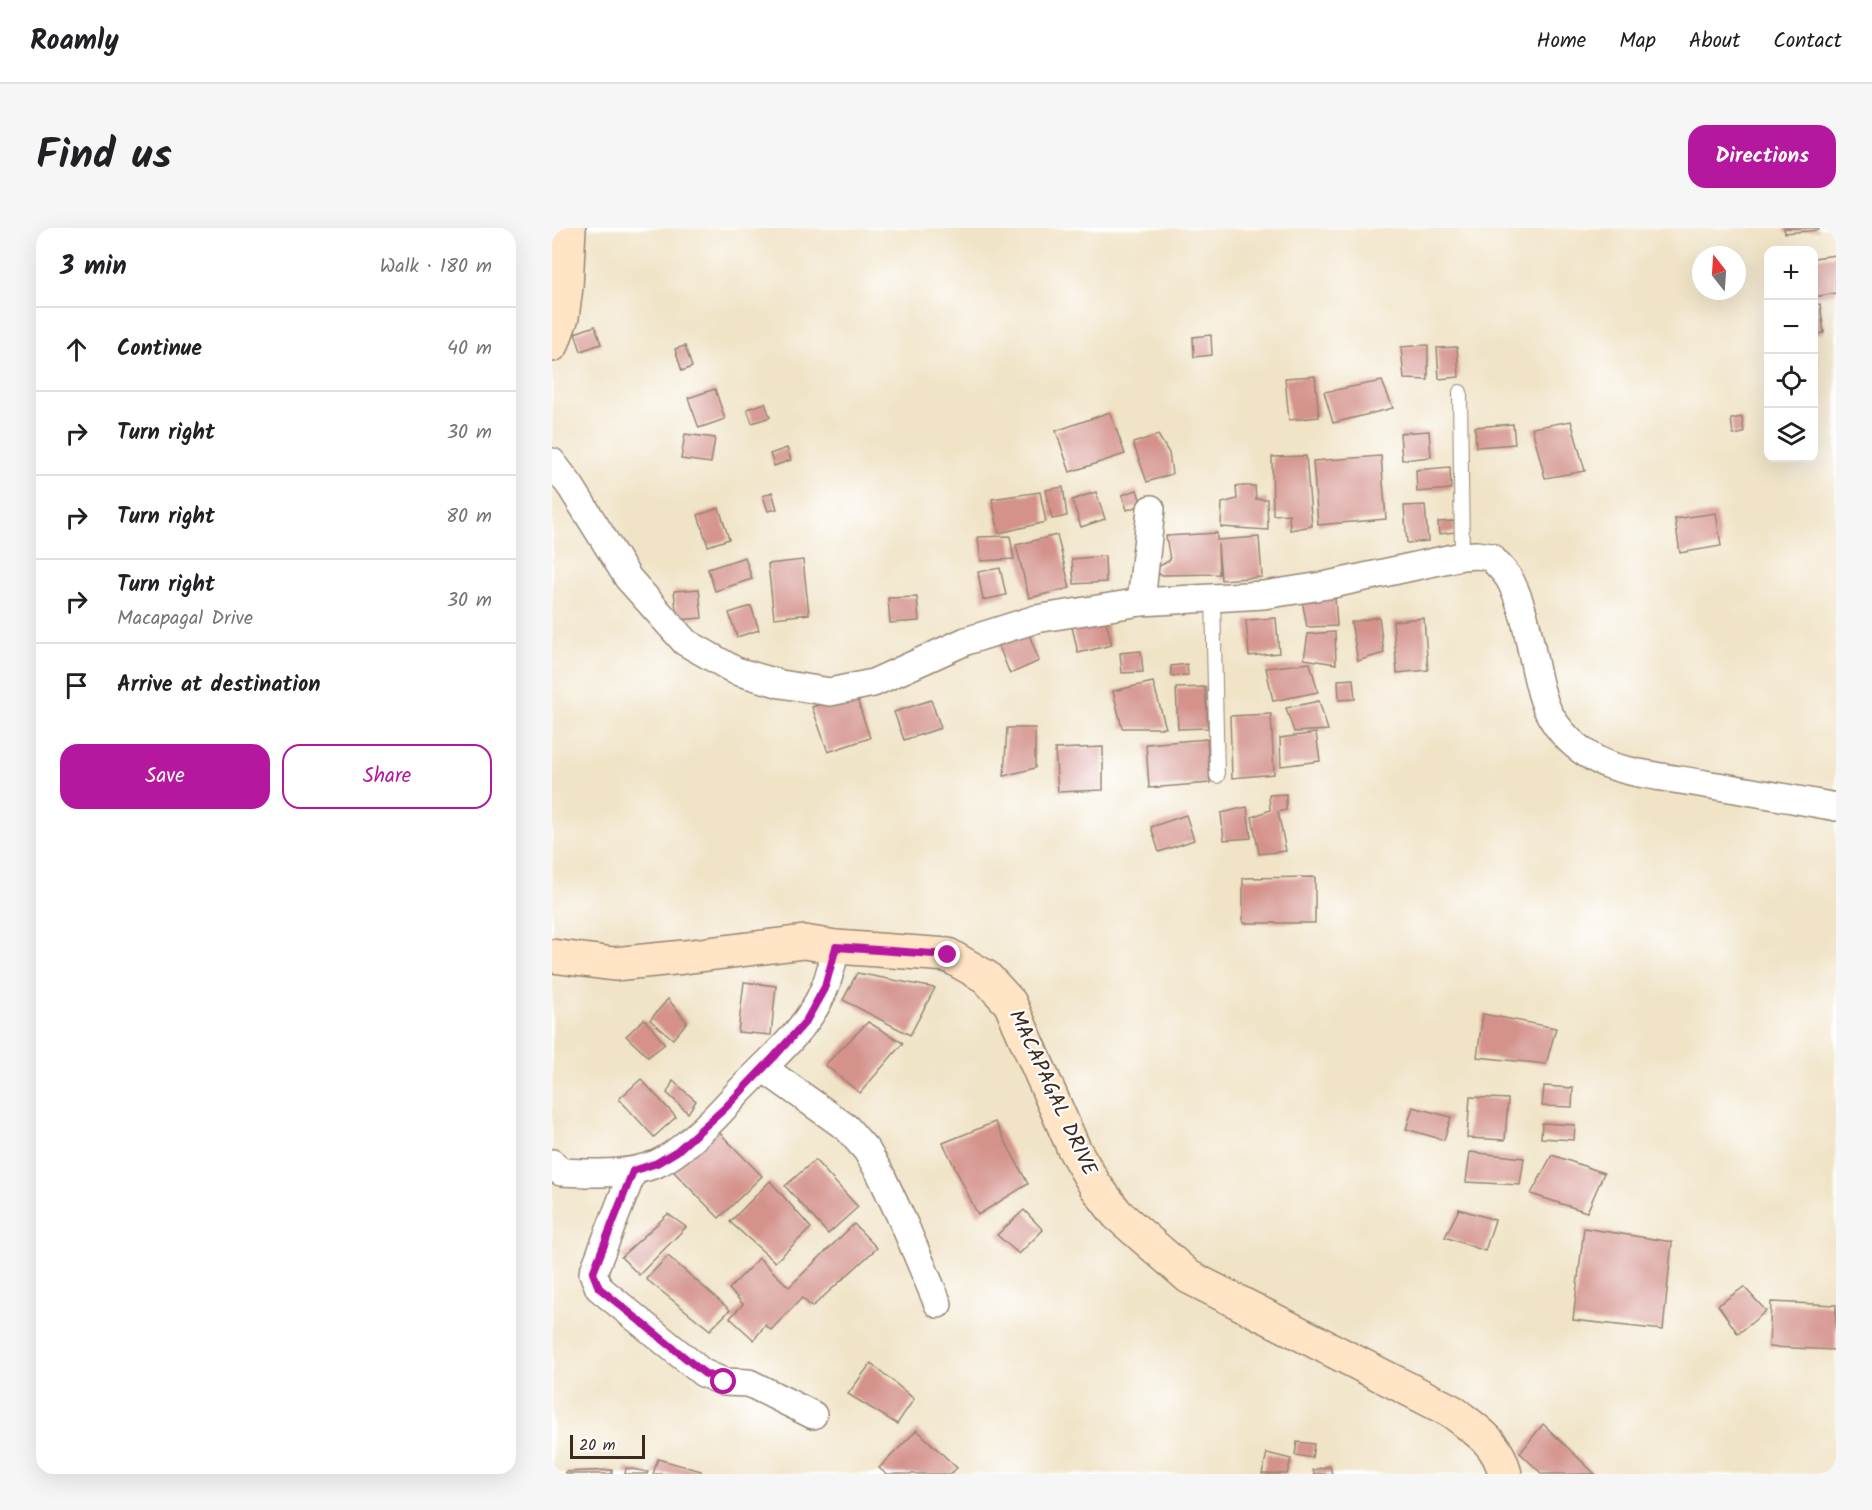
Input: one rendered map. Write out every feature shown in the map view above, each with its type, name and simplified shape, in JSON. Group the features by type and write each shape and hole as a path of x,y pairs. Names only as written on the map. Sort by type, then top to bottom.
{"main road":[{"path":"552,345 562,317 569,228"},
{"name":"MACAPAGAL DRIVE","path":"552,956 614,964 804,942 836,947 948,955 986,977 1010,1002 1074,1149 1095,1185 1117,1214 1189,1277 1453,1412 1488,1440 1499,1454 1506,1474"}],"street":[{"path":"552,462 571,487 628,578 685,642 736,671 781,684 830,692 873,683 966,641 1036,619 1141,602 1263,595 1328,585 1462,556 1476,555 1491,557 1511,581 1524,617 1544,702 1554,721 1576,747 1608,764 1655,776 1836,807"},
{"path":"1141,602 1151,509"},
{"path":"555,1170 607,1173 633,1171 657,1163 677,1151 724,1109 806,1021 825,987 836,947"},
{"path":"764,1068 848,1128 867,1151 905,1226 938,1304"},
{"path":"633,1171 593,1273 599,1288 704,1373 724,1382 749,1383 813,1415"}],"lane":[{"path":"1460,392 1462,556"},
{"path":"1213,598 1217,776"}],"building":[{"path":"1784,228 1819,228 1819,230 1785,233"},
{"path":"1836,255 1836,293 1818,296 1818,257"},
{"path":"1818,304 1820,304 1824,333 1818,334"},
{"path":"595,326 601,344 581,351 575,333"},
{"path":"1211,335 1212,355 1194,357 1193,337"},
{"path":"1428,345 1428,380 1404,379 1401,347"},
{"path":"685,346 692,367 682,371 675,349"},
{"path":"1457,347 1459,377 1439,379 1437,348"},
{"path":"1315,376 1319,417 1289,420 1285,378"},
{"path":"1382,381 1393,408 1333,423 1324,392"},
{"path":"715,389 725,419 699,428 688,398"},
{"path":"765,403 770,417 752,423 747,409"},
{"path":"1110,412 1125,454 1070,472 1056,431"},
{"path":"1742,417 1744,433 1733,435 1731,419"},
{"path":"1571,421 1585,471 1545,478 1532,428"},
{"path":"1513,424 1515,444 1476,447 1475,427"},
{"path":"1429,431 1431,457 1402,460 1400,433"},
{"path":"685,434 715,438 711,463 681,459"},
{"path":"1158,435 1169,453 1172,474 1147,482 1133,443"},
{"path":"787,448 791,460 774,466 770,454"},
{"path":"1306,456 1312,526 1290,530 1289,514 1273,515 1272,457"},
{"path":"1381,456 1386,519 1318,525 1313,461"},
{"path":"1450,467 1451,489 1417,492 1416,470"},
{"path":"1236,486 1255,486 1256,499 1267,499 1268,530 1221,527 1222,503 1237,499"},
{"path":"1063,487 1067,516 1052,519 1046,490"},
{"path":"1137,490 1142,505 1127,510 1122,495"},
{"path":"772,492 777,509 768,511 763,496"},
{"path":"1040,492 1046,522 999,533 992,499"},
{"path":"1096,492 1105,519 1081,527 1072,500"},
{"path":"1425,505 1428,541 1407,543 1404,506"},
{"path":"719,508 729,539 708,546 698,515"},
{"path":"1716,513 1721,546 1680,553 1675,519"},
{"path":"1454,521 1455,532 1439,534 1438,522"},
{"path":"1217,533 1217,540 1259,537 1262,577 1221,580 1218,544 1219,574 1160,575 1156,568 1170,560 1166,536"},
{"path":"1057,535 1070,588 1029,598 1016,545"},
{"path":"1010,536 1014,559 981,561 978,537"},
{"path":"1105,556 1106,582 1074,584 1072,559"},
{"path":"745,557 752,579 715,591 708,569"},
{"path":"803,560 809,614 774,618 768,564"},
{"path":"1000,568 1006,595 983,600 978,572"},
{"path":"699,589 702,618 677,620 674,591"},
{"path":"917,597 919,621 890,623 888,598"},
{"path":"1335,597 1337,626 1307,627 1302,600"},
{"path":"751,606 759,630 737,637 729,613"},
{"path":"1103,610 1112,645 1078,653 1070,618"},
{"path":"1379,617 1384,653 1358,661 1351,622"},
{"path":"1276,618 1279,653 1249,656 1246,620"},
{"path":"1424,618 1428,670 1397,673 1393,621"},
{"path":"1335,632 1336,664 1304,659 1308,634"},
{"path":"1029,634 1039,661 1010,674 998,644"},
{"path":"1141,651 1143,672 1122,673 1120,653"},
{"path":"1310,663 1318,692 1273,701 1266,668"},
{"path":"1187,664 1188,675 1171,676 1171,666"},
{"path":"1353,679 1355,699 1339,700 1338,680"},
{"path":"1153,682 1166,728 1122,728 1113,691"},
{"path":"1205,687 1208,728 1178,729 1176,688"},
{"path":"855,693 870,738 828,752 812,707"},
{"path":"931,700 941,728 904,740 894,712"},
{"path":"1319,701 1328,730 1294,732 1286,708"},
{"path":"1271,714 1274,774 1232,778 1230,716"},
{"path":"1007,728 1035,728 1035,768 1004,776"},
{"path":"1316,733 1320,761 1281,766 1280,738"},
{"path":"1207,739 1210,783 1149,788 1146,744"},
{"path":"1103,747 1103,790 1058,792 1055,749"},
{"path":"1286,794 1286,810 1278,812 1286,851 1259,854 1252,817 1270,810 1269,795"},
{"path":"1247,807 1251,838 1224,840 1221,813"},
{"path":"1186,815 1194,840 1159,852 1151,827"},
{"path":"1315,877 1315,923 1243,923 1243,878"},
{"path":"857,973 935,988 910,1035 843,1000"},
{"path":"744,982 776,986 771,1035 738,1032"},
{"path":"668,999 687,1022 673,1039 650,1020"},
{"path":"1483,1014 1556,1028 1546,1064 1477,1057"},
{"path":"644,1019 665,1044 648,1057 626,1036"},
{"path":"868,1022 903,1043 860,1093 825,1065"},
{"path":"641,1079 676,1117 654,1137 619,1099"},
{"path":"673,1081 696,1101 688,1113 667,1093"},
{"path":"1544,1086 1573,1088 1572,1107 1542,1106"},
{"path":"1470,1097 1508,1099 1505,1140 1467,1138"},
{"path":"1413,1107 1451,1117 1444,1140 1406,1129"},
{"path":"995,1122 1028,1184 978,1215 943,1143"},
{"path":"1542,1123 1575,1125 1574,1140 1541,1138"},
{"path":"713,1126 762,1176 719,1218 670,1168"},
{"path":"1470,1152 1524,1158 1520,1185 1466,1182"},
{"path":"1552,1155 1604,1173 1587,1212 1531,1194"},
{"path":"815,1160 858,1207 828,1234 785,1186"},
{"path":"770,1181 811,1228 775,1262 730,1222"},
{"path":"1459,1209 1495,1220 1485,1251 1445,1237"},
{"path":"1024,1210 1043,1230 1019,1254 997,1235"},
{"path":"668,1214 686,1227 639,1275 621,1257"},
{"path":"854,1224 877,1248 812,1307 802,1298 771,1330 765,1325 754,1340 730,1318 743,1304 729,1289 759,1258 789,1287"},
{"path":"1584,1228 1672,1242 1663,1330 1573,1320"},
{"path":"668,1256 730,1310 710,1330 646,1279"},
{"path":"1744,1287 1766,1311 1738,1334 1718,1305"},
{"path":"1771,1302 1836,1305 1836,1350 1769,1347"},
{"path":"871,1363 914,1399 897,1424 848,1394"},
{"path":"1543,1424 1595,1474 1542,1474 1520,1453"},
{"path":"917,1430 957,1468 950,1474 886,1474 879,1468"},
{"path":"1297,1442 1314,1444 1312,1458 1295,1455"},
{"path":"1267,1453 1291,1459 1287,1474 1262,1474"},
{"path":"658,1459 701,1471 700,1474 653,1474"},
{"path":"1330,1466 1332,1474 1314,1474 1313,1470"},
{"path":"626,1468 648,1472 647,1474 625,1474"},
{"path":"612,1470 612,1474 565,1474 565,1472"}],"route":[{"path":"724,1382 704,1373 599,1288 593,1273 633,1171 657,1163 677,1151 724,1109 774,1057 806,1021 825,987 836,947 948,955"}]}
